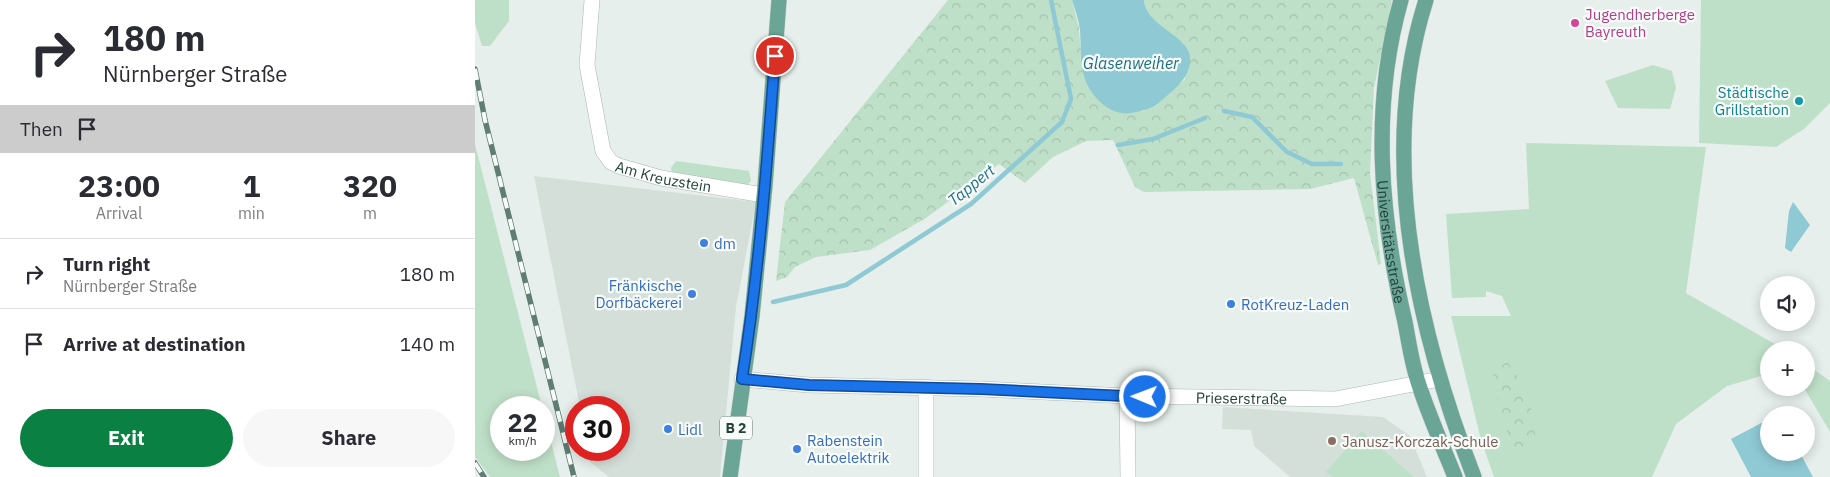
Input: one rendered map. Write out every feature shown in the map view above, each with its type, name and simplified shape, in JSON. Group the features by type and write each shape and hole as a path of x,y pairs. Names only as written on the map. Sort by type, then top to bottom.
{"main road":[{"name":"B 2","path":"729,477 752,316 764,195 779,0"},
{"name":"Universitätsstraße","path":"1401,0 1390,50 1385,88 1381,128 1382,176 1394,276 1419,384 1455,477"},
{"name":"Universitätsstraße","path":"1426,0 1407,84 1403,126 1409,225 1418,281 1439,378 1474,477"}],"street":[{"name":"Am Kreuzstein","path":"592,0 587,38 587,65 603,151 611,162 661,178 764,195"},
{"name":"Prieserstraße","path":"742,379 809,385 1127,396 1335,399 1419,384 1439,378"},
{"path":"925,388 926,477"},
{"path":"1127,396 1128,477"}],"shaded area":[{"path":"534,176 756,202 736,307 720,477 609,477 590,461 630,461 630,396 578,396"},
{"name":"Janusz-Korczak-Schule","path":"1223,407 1383,417 1410,436 1427,477 1290,477 1254,446 1251,430 1222,429"}],"green space":[{"path":"475,0 509,0 509,21 490,46 482,46 475,23"},
{"path":"948,0 1072,0 1079,28 1081,54 1143,111 1157,105 1185,79 1184,44 1154,20 1149,14 1144,0 1392,0 1374,88 1370,173 1381,264 1378,265 1354,178 1310,189 1144,192 1135,187 1113,140 1086,141 1053,157 1025,183 999,164 926,218 870,250 816,257 795,267 787,277 776,281 785,202"},
{"path":"1701,0 1830,0 1830,103 1804,129 1776,147 1699,143"},
{"path":"1653,65 1672,71 1676,88 1670,109 1618,108 1605,81"},
{"path":"1526,143 1706,147 1686,293 1769,341 1760,341 1760,376 1727,386 1676,424 1652,477 1494,477 1481,440 1451,316 1511,316 1502,296 1486,291 1486,297 1452,298 1446,214 1529,209"},
{"path":"475,144 539,396 490,396 490,461 555,461 555,457 560,477 490,477 475,457"},
{"path":"676,161 749,171 751,181 744,188 673,176 671,168"},
{"path":"1507,362 1525,386 1536,429 1531,452 1515,449 1500,412 1493,372"},
{"path":"1815,370 1830,381 1830,432 1809,396 1815,396"},
{"path":"1362,431 1414,477 1332,477 1326,472"}],"water":[{"name":"Glasenweiher","path":"1072,0 1144,0 1152,18 1177,38 1189,52 1190,61 1187,74 1159,103 1150,108 1123,113 1115,112 1108,108 1096,97 1084,76 1078,19"},
{"path":"1793,202 1810,225 1791,252 1785,248 1789,211"},
{"path":"1760,424 1760,461 1804,461 1813,477 1751,477 1731,439"}],"waterway":[{"name":"Tappert","path":"773,302 846,285 971,204 1062,122 1071,99 1051,0"},
{"path":"1224,111 1252,117 1287,152 1312,164 1341,164"},
{"path":"1118,145 1153,139 1205,118"}],"railway":[{"path":"475,69 485,120 574,477"},
{"path":"475,463 484,477"}],"place":[{"name":"Jugendherberge Bayreuth","path":"1575,23"},
{"name":"Städtische Grillstation","path":"1799,101"},
{"name":"dm","path":"704,243"},
{"name":"Fränkische Dorfbäckerei","path":"692,294"},
{"name":"RotKreuz-Laden","path":"1231,304"},
{"name":"Lidl","path":"668,429"},
{"name":"Janusz-Korczak-Schule","path":"1332,441"},
{"name":"Rabenstein Autoelektrik","path":"797,449"}],"route":[{"path":"775,56 752,316 742,379 756,382 809,385 981,389 1145,397"}]}
